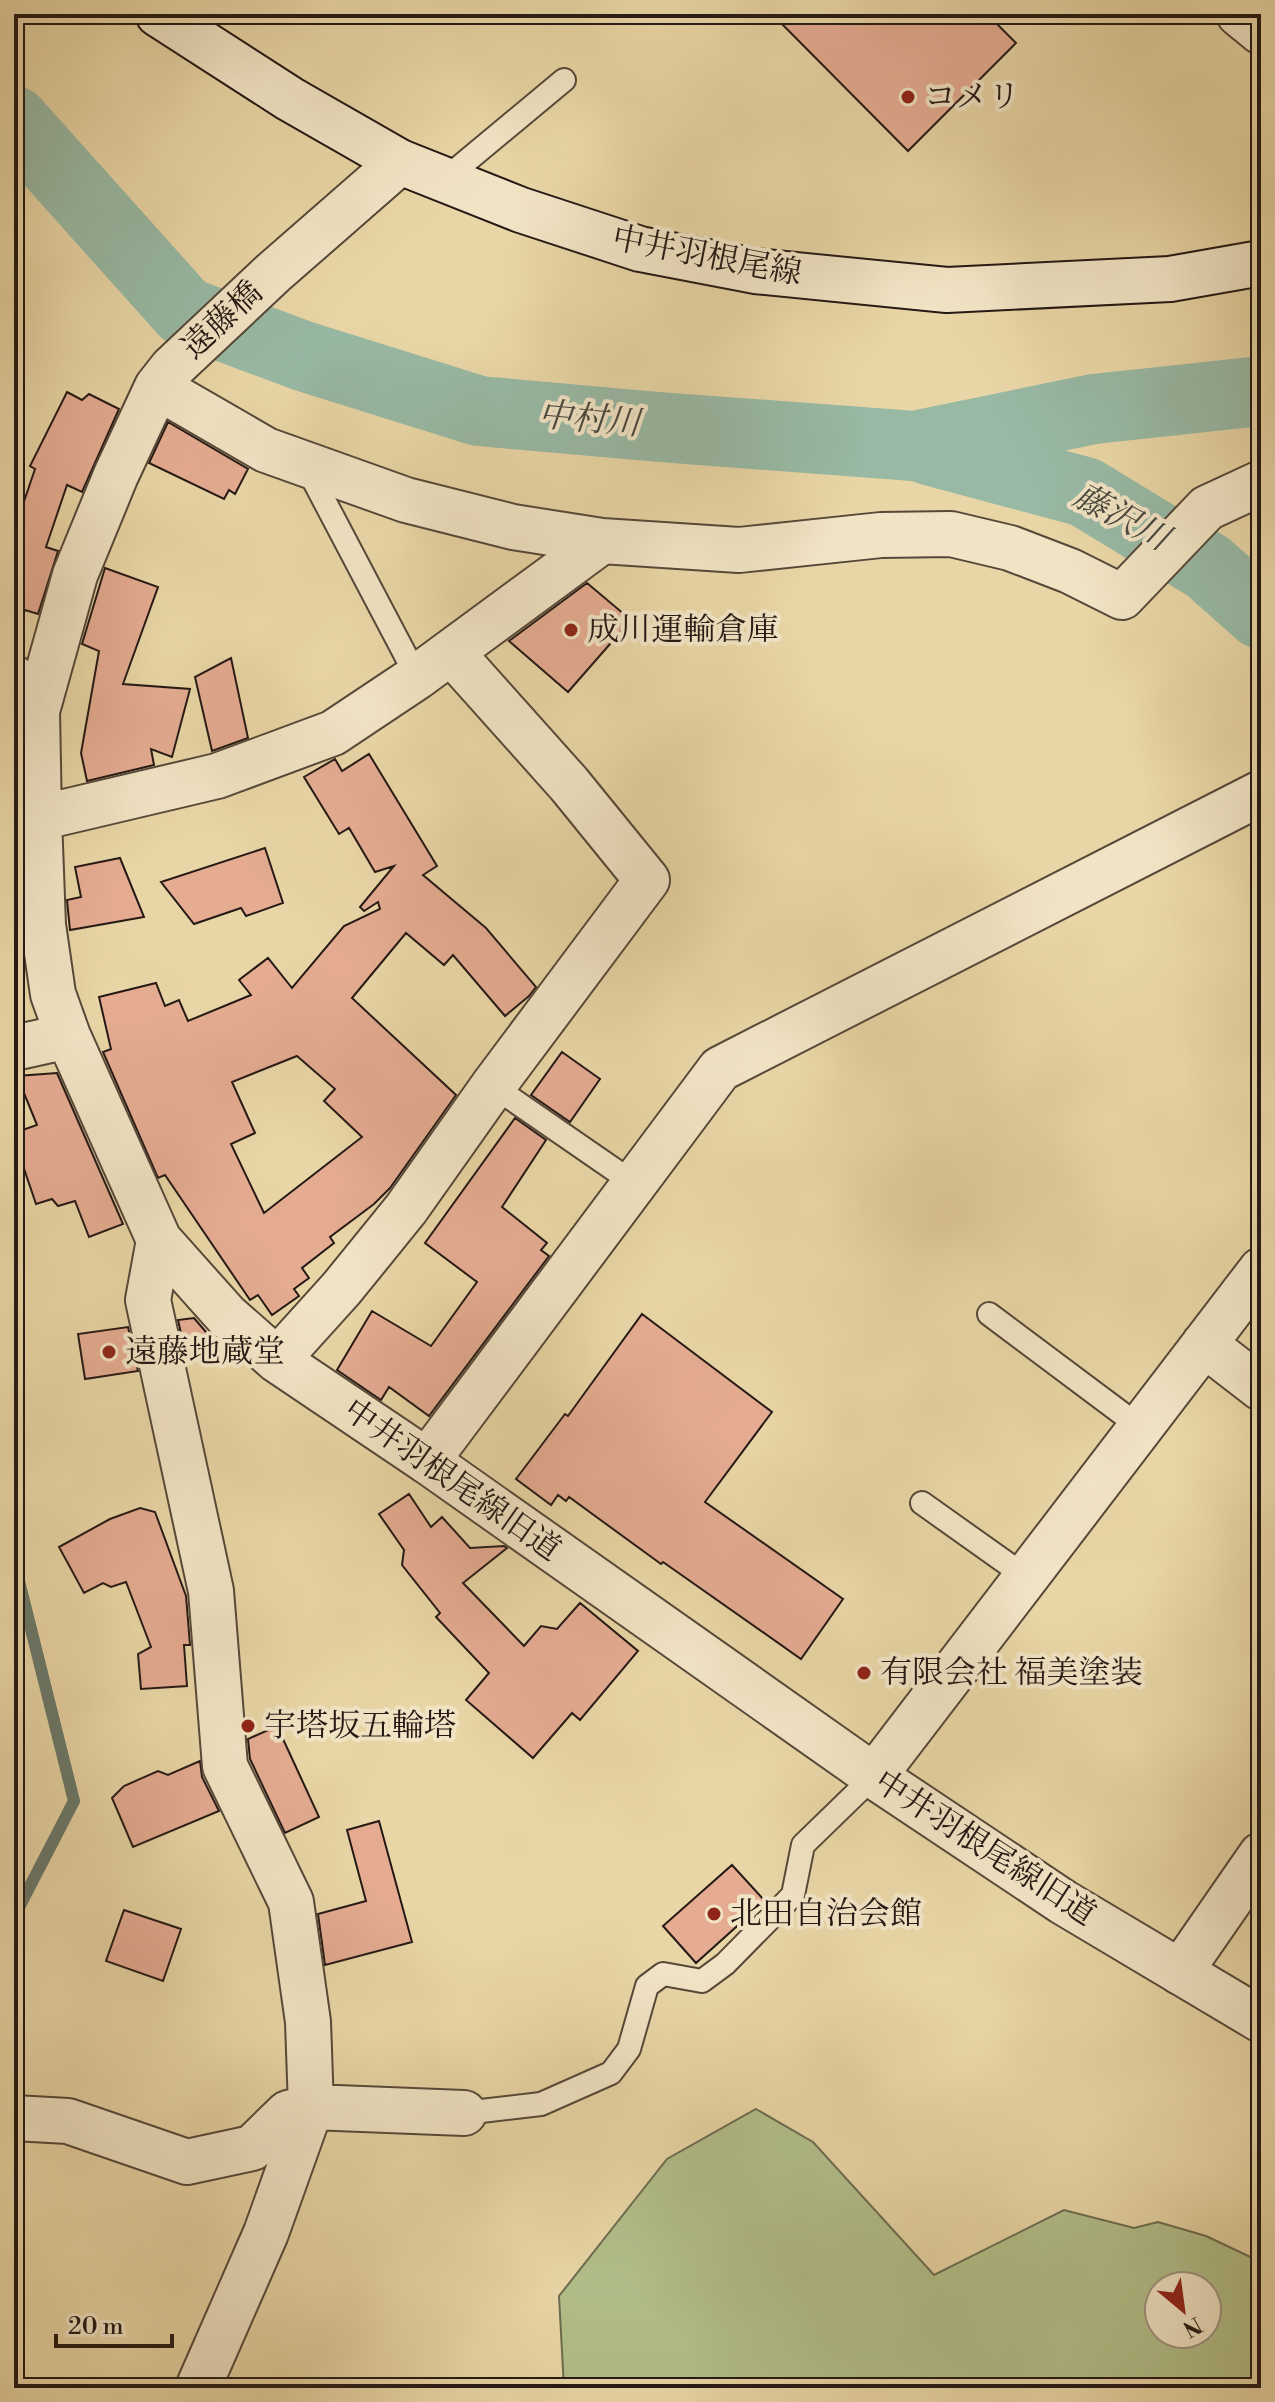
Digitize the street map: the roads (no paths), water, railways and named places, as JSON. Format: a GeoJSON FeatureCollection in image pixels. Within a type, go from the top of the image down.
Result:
{"type":"FeatureCollection","features":[{"type":"Feature","properties":{"kind":"street","name":"中井羽根尾線"},"geometry":{"type":"LineString","coordinates":[[158,14],[290,99],[400,162],[521,210],[640,249],[755,271],[947,290],[1170,279],[1261,263]]}},
{"type":"Feature","properties":{"kind":"street"},"geometry":{"type":"LineString","coordinates":[[1239,14],[1261,32]]}},
{"type":"Feature","properties":{"kind":"street","name":"遠藤橋"},"geometry":{"type":"LineString","coordinates":[[164,377],[273,273],[400,162]]}},
{"type":"Feature","properties":{"kind":"street"},"geometry":{"type":"LineString","coordinates":[[164,377],[266,450],[406,500],[497,523],[602,541],[739,550],[881,535],[951,534],[1010,548],[1070,571],[1122,597],[1207,508],[1261,483]]}},
{"type":"Feature","properties":{"kind":"street","name":"中井羽根尾線旧道"},"geometry":{"type":"LineString","coordinates":[[164,377],[116,475],[26,694],[39,818],[43,925],[53,994],[68,1036],[159,1240],[226,1315],[277,1360],[427,1461],[874,1776],[1063,1902],[1261,2020]]}},
{"type":"Feature","properties":{"kind":"street"},"geometry":{"type":"LineString","coordinates":[[39,818],[217,776],[333,733],[434,665],[602,541]]}},
{"type":"Feature","properties":{"kind":"street"},"geometry":{"type":"LineString","coordinates":[[277,1360],[342,1288],[406,1209],[493,1086],[647,880],[569,784],[434,665]]}},
{"type":"Feature","properties":{"kind":"street"},"geometry":{"type":"LineString","coordinates":[[427,1461],[720,1069],[1261,793]]}},
{"type":"Feature","properties":{"kind":"street"},"geometry":{"type":"LineString","coordinates":[[14,1048],[68,1036]]}},
{"type":"Feature","properties":{"kind":"street"},"geometry":{"type":"LineString","coordinates":[[159,1240],[148,1300],[211,1591],[225,1766],[291,1902],[308,2022],[311,2107],[266,2233],[198,2388]]}},
{"type":"Feature","properties":{"kind":"street"},"geometry":{"type":"LineString","coordinates":[[874,1776],[1261,1270]]}},
{"type":"Feature","properties":{"kind":"street"},"geometry":{"type":"LineString","coordinates":[[1204,1344],[1261,1388]]}},
{"type":"Feature","properties":{"kind":"street"},"geometry":{"type":"LineString","coordinates":[[1180,1972],[1261,1855]]}},
{"type":"Feature","properties":{"kind":"street"},"geometry":{"type":"LineString","coordinates":[[14,2118],[68,2121],[187,2162],[252,2148],[288,2113],[311,2107],[464,2113]]}},
{"type":"Feature","properties":{"kind":"lane"},"geometry":{"type":"LineString","coordinates":[[445,179],[564,80]]}},
{"type":"Feature","properties":{"kind":"lane"},"geometry":{"type":"LineString","coordinates":[[306,466],[434,665]]}},
{"type":"Feature","properties":{"kind":"lane"},"geometry":{"type":"LineString","coordinates":[[493,1086],[635,1184]]}},
{"type":"Feature","properties":{"kind":"lane"},"geometry":{"type":"LineString","coordinates":[[989,1314],[1140,1427]]}},
{"type":"Feature","properties":{"kind":"lane"},"geometry":{"type":"LineString","coordinates":[[922,1503],[1026,1577]]}},
{"type":"Feature","properties":{"kind":"lane"},"geometry":{"type":"LineString","coordinates":[[464,2113],[541,2104],[611,2073],[629,2049],[647,1986],[663,1974],[702,1981],[725,1964],[793,1895],[803,1845],[874,1776]]}},
{"type":"Feature","properties":{"kind":"waterway","name":"中村川"},"geometry":{"type":"LineString","coordinates":[[14,121],[185,312],[303,356],[479,411],[914,446],[1094,409],[1261,391]]}},
{"type":"Feature","properties":{"kind":"waterway","name":"藤沢川"},"geometry":{"type":"LineString","coordinates":[[928,450],[1085,492],[1208,567],[1261,614]]}},
{"type":"Feature","properties":{"kind":"waterway"},"geometry":{"type":"LineString","coordinates":[[14,1561],[74,1801],[14,1917]]}},
{"type":"Feature","properties":{"kind":"place","name":"コメリ"},"geometry":{"type":"Point","coordinates":[908,97]}},
{"type":"Feature","properties":{"kind":"place","name":"成川運輸倉庫"},"geometry":{"type":"Point","coordinates":[571,630]}},
{"type":"Feature","properties":{"kind":"place","name":"遠藤地蔵堂"},"geometry":{"type":"Point","coordinates":[109,1352]}},
{"type":"Feature","properties":{"kind":"place","name":"有限会社 福美塗装"},"geometry":{"type":"Point","coordinates":[864,1673]}},
{"type":"Feature","properties":{"kind":"place","name":"宇塔坂五輪塔"},"geometry":{"type":"Point","coordinates":[248,1726]}},
{"type":"Feature","properties":{"kind":"place","name":"北田自治会館"},"geometry":{"type":"Point","coordinates":[714,1914]}}]}
